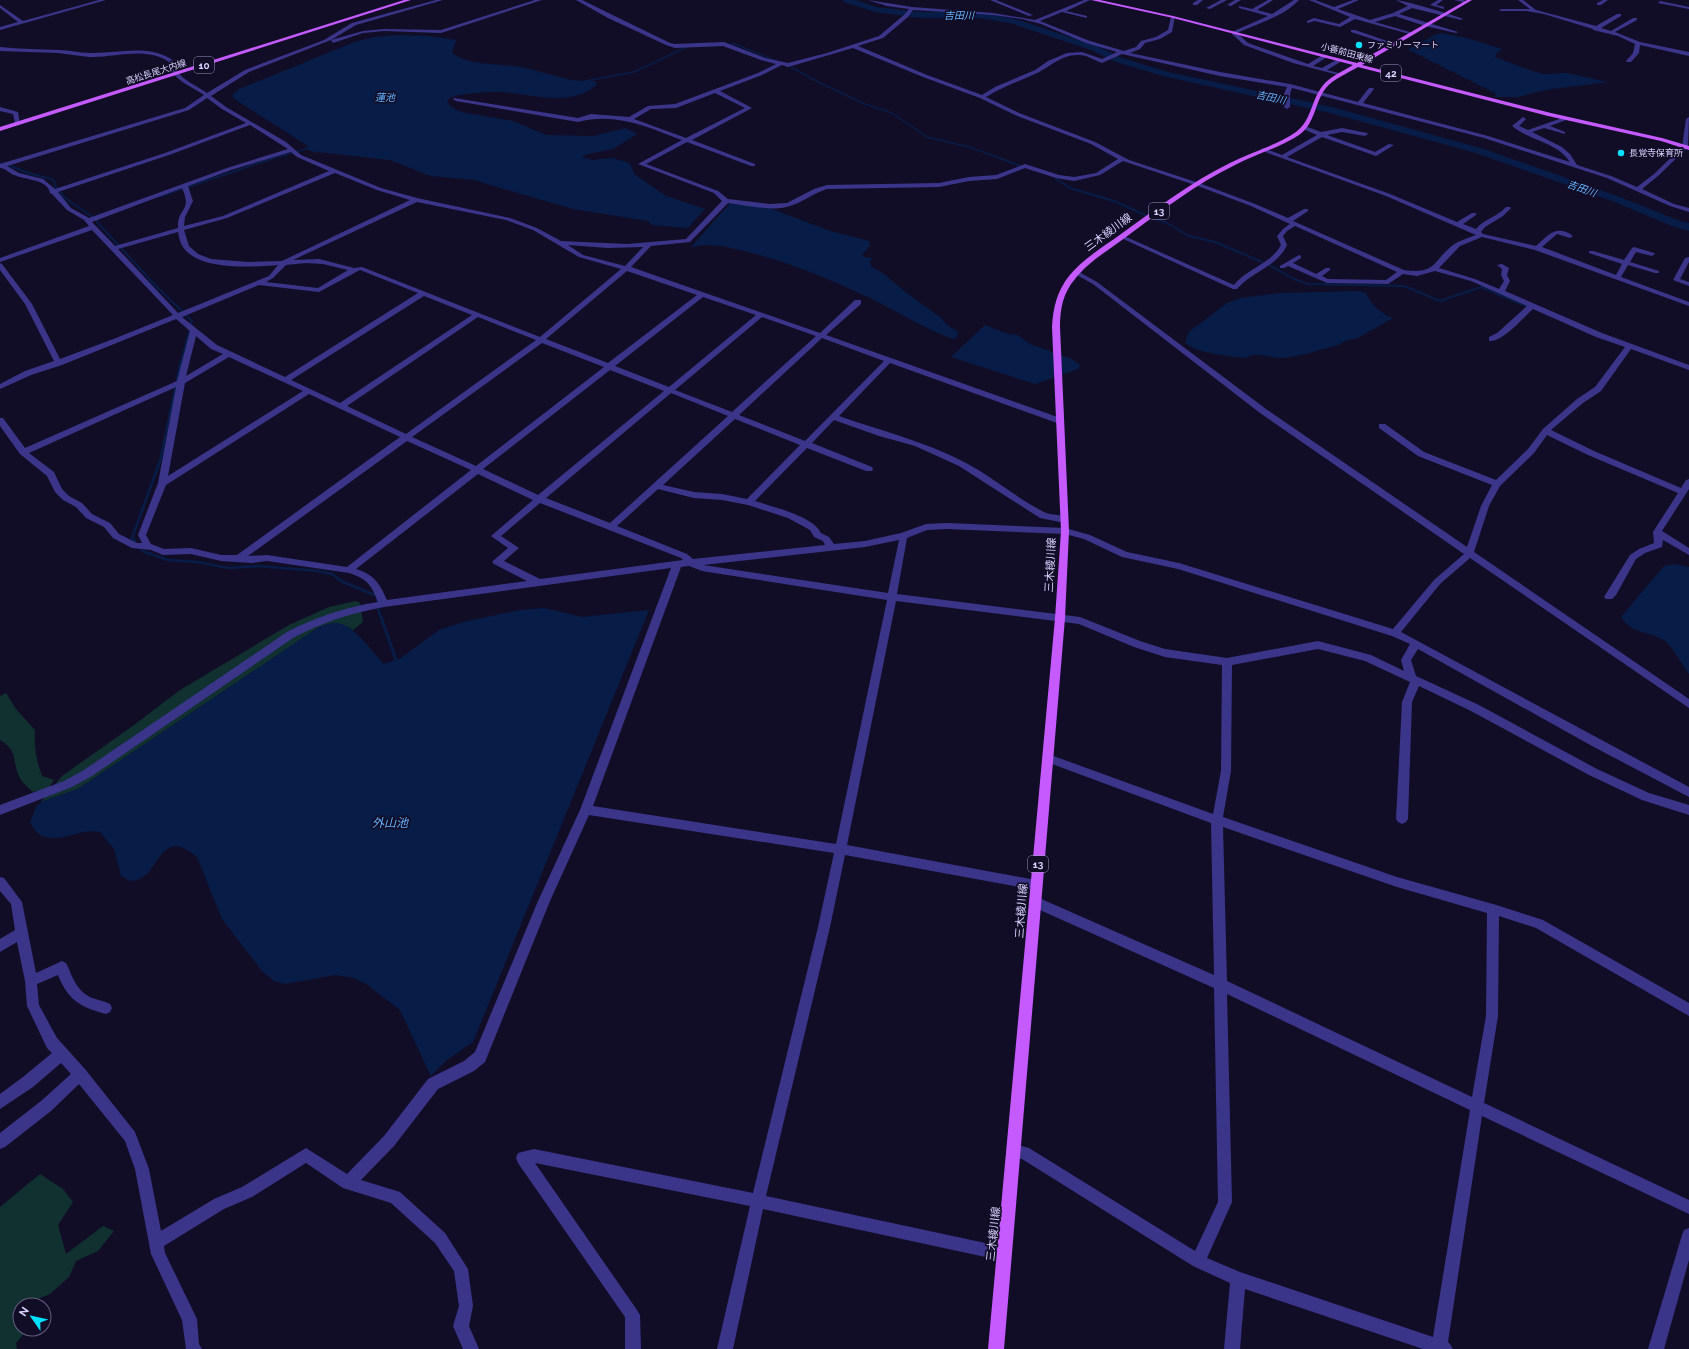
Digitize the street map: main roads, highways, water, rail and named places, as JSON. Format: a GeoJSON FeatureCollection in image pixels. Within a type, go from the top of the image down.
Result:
{"type":"FeatureCollection","features":[{"type":"Feature","properties":{"kind":"main road","name":"高松長尾大内線"},"geometry":{"type":"LineString","coordinates":[[0,129],[401,0]]}},
{"type":"Feature","properties":{"kind":"main road","name":"高松長尾大内線"},"geometry":{"type":"LineString","coordinates":[[0,126],[18,122],[409,0]]}},
{"type":"Feature","properties":{"kind":"main road","name":"小蓑前田東線"},"geometry":{"type":"LineString","coordinates":[[1092,0],[1173,17],[1358,64],[1564,119],[1648,137],[1687,148]]}},
{"type":"Feature","properties":{"kind":"main road"},"geometry":{"type":"LineString","coordinates":[[1358,64],[1468,1]]}},
{"type":"Feature","properties":{"kind":"main road","name":"三木綾川線"},"geometry":{"type":"LineString","coordinates":[[996,1349],[1060,618],[1065,526],[1056,313],[1066,286],[1089,261],[1197,184],[1234,163],[1292,137],[1305,128],[1312,117],[1315,102],[1319,93],[1325,85],[1358,64]]}},
{"type":"Feature","properties":{"kind":"water"},"geometry":{"type":"Polygon","coordinates":[[[1442,33],[1470,39],[1502,49],[1496,54],[1495,57],[1532,71],[1543,74],[1567,73],[1608,82],[1552,89],[1519,97],[1494,97],[1496,94],[1491,91],[1409,50],[1410,48],[1437,34],[1442,33]]]}},
{"type":"Feature","properties":{"kind":"water","name":"蓮池"},"geometry":{"type":"Polygon","coordinates":[[[395,35],[430,36],[456,40],[452,53],[468,61],[476,63],[520,67],[570,80],[595,81],[597,84],[588,91],[565,97],[553,98],[495,92],[453,96],[447,101],[450,106],[461,112],[513,121],[546,135],[593,136],[626,128],[637,134],[613,149],[588,154],[581,157],[593,160],[612,158],[627,162],[631,165],[634,174],[666,196],[705,209],[688,228],[652,225],[648,221],[573,209],[476,180],[431,176],[390,160],[316,153],[305,148],[308,146],[233,98],[233,94],[239,89],[357,41],[395,35]]]}},
{"type":"Feature","properties":{"kind":"water"},"geometry":{"type":"Polygon","coordinates":[[[730,203],[767,207],[830,231],[869,241],[870,246],[862,255],[864,257],[872,258],[870,262],[871,266],[884,274],[904,291],[941,318],[947,325],[958,332],[957,337],[954,339],[940,334],[860,293],[787,263],[737,249],[711,245],[691,247],[730,203]]]}},
{"type":"Feature","properties":{"kind":"water"},"geometry":{"type":"Polygon","coordinates":[[[1358,291],[1366,293],[1371,302],[1377,308],[1384,314],[1393,318],[1356,339],[1347,340],[1338,345],[1310,353],[1283,358],[1254,355],[1246,358],[1195,349],[1185,342],[1189,332],[1227,303],[1240,298],[1280,293],[1358,291]]]}},
{"type":"Feature","properties":{"kind":"water"},"geometry":{"type":"Polygon","coordinates":[[[985,325],[1008,334],[1018,335],[1030,344],[1072,359],[1080,365],[1078,369],[1035,384],[951,357],[985,325]]]}},
{"type":"Feature","properties":{"kind":"water"},"geometry":{"type":"Polygon","coordinates":[[[1674,564],[1689,567],[1689,674],[1668,643],[1653,635],[1636,630],[1626,623],[1621,617],[1664,566],[1674,564]]]}},
{"type":"Feature","properties":{"kind":"water","name":"外山池"},"geometry":{"type":"Polygon","coordinates":[[[544,608],[582,617],[649,610],[473,1042],[447,1060],[431,1076],[400,1010],[366,984],[354,978],[335,975],[285,984],[274,981],[262,971],[222,919],[197,857],[184,848],[174,846],[166,850],[148,872],[140,879],[130,881],[121,876],[114,849],[100,832],[91,831],[62,837],[44,837],[36,832],[30,822],[36,807],[41,802],[78,789],[319,627],[335,623],[344,625],[357,634],[384,664],[401,658],[439,630],[463,622],[520,610],[544,608]]]}},
{"type":"Feature","properties":{"kind":"waterway","name":"吉田川"},"geometry":{"type":"LineString","coordinates":[[847,0],[875,9],[921,15],[979,15],[1012,21],[1094,48],[1119,60],[1166,74],[1332,110],[1480,151],[1616,199],[1676,224],[1689,227]]}},
{"type":"Feature","properties":{"kind":"waterway"},"geometry":{"type":"LineString","coordinates":[[726,45],[735,44],[776,61]]}},
{"type":"Feature","properties":{"kind":"waterway"},"geometry":{"type":"LineString","coordinates":[[702,46],[716,46]]}},
{"type":"Feature","properties":{"kind":"waterway"},"geometry":{"type":"LineString","coordinates":[[585,81],[634,72],[687,47]]}},
{"type":"Feature","properties":{"kind":"waterway"},"geometry":{"type":"LineString","coordinates":[[791,67],[820,83],[865,104],[892,113],[927,137],[969,147],[1005,160]]}},
{"type":"Feature","properties":{"kind":"waterway"},"geometry":{"type":"LineString","coordinates":[[267,160],[309,148]]}},
{"type":"Feature","properties":{"kind":"waterway"},"geometry":{"type":"LineString","coordinates":[[158,197],[271,159]]}},
{"type":"Feature","properties":{"kind":"waterway"},"geometry":{"type":"LineString","coordinates":[[1002,159],[1020,166]]}},
{"type":"Feature","properties":{"kind":"waterway"},"geometry":{"type":"LineString","coordinates":[[0,163],[54,181],[56,187],[65,198],[97,220],[97,222],[155,285],[192,321],[181,362]]}},
{"type":"Feature","properties":{"kind":"waterway"},"geometry":{"type":"LineString","coordinates":[[1056,179],[1070,188],[1114,201],[1145,215]]}},
{"type":"Feature","properties":{"kind":"waterway"},"geometry":{"type":"LineString","coordinates":[[1155,219],[1167,223],[1189,236],[1215,242],[1262,262]]}},
{"type":"Feature","properties":{"kind":"waterway"},"geometry":{"type":"LineString","coordinates":[[1269,265],[1294,279],[1308,284],[1404,286],[1440,301],[1481,287],[1526,306]]}},
{"type":"Feature","properties":{"kind":"waterway"},"geometry":{"type":"LineString","coordinates":[[135,541],[132,538],[160,461],[181,361]]}},
{"type":"Feature","properties":{"kind":"waterway"},"geometry":{"type":"LineString","coordinates":[[142,551],[168,560],[198,562],[228,568],[258,566],[318,571],[332,574],[341,581],[377,596],[381,618]]}},
{"type":"Feature","properties":{"kind":"waterway"},"geometry":{"type":"LineString","coordinates":[[381,617],[396,660]]}},
{"type":"Feature","properties":{"kind":"place","name":"ファミリーマート"},"geometry":{"type":"Point","coordinates":[1359,45]}},
{"type":"Feature","properties":{"kind":"place","name":"長覚寺保育所"},"geometry":{"type":"Point","coordinates":[1621,153]}}]}
